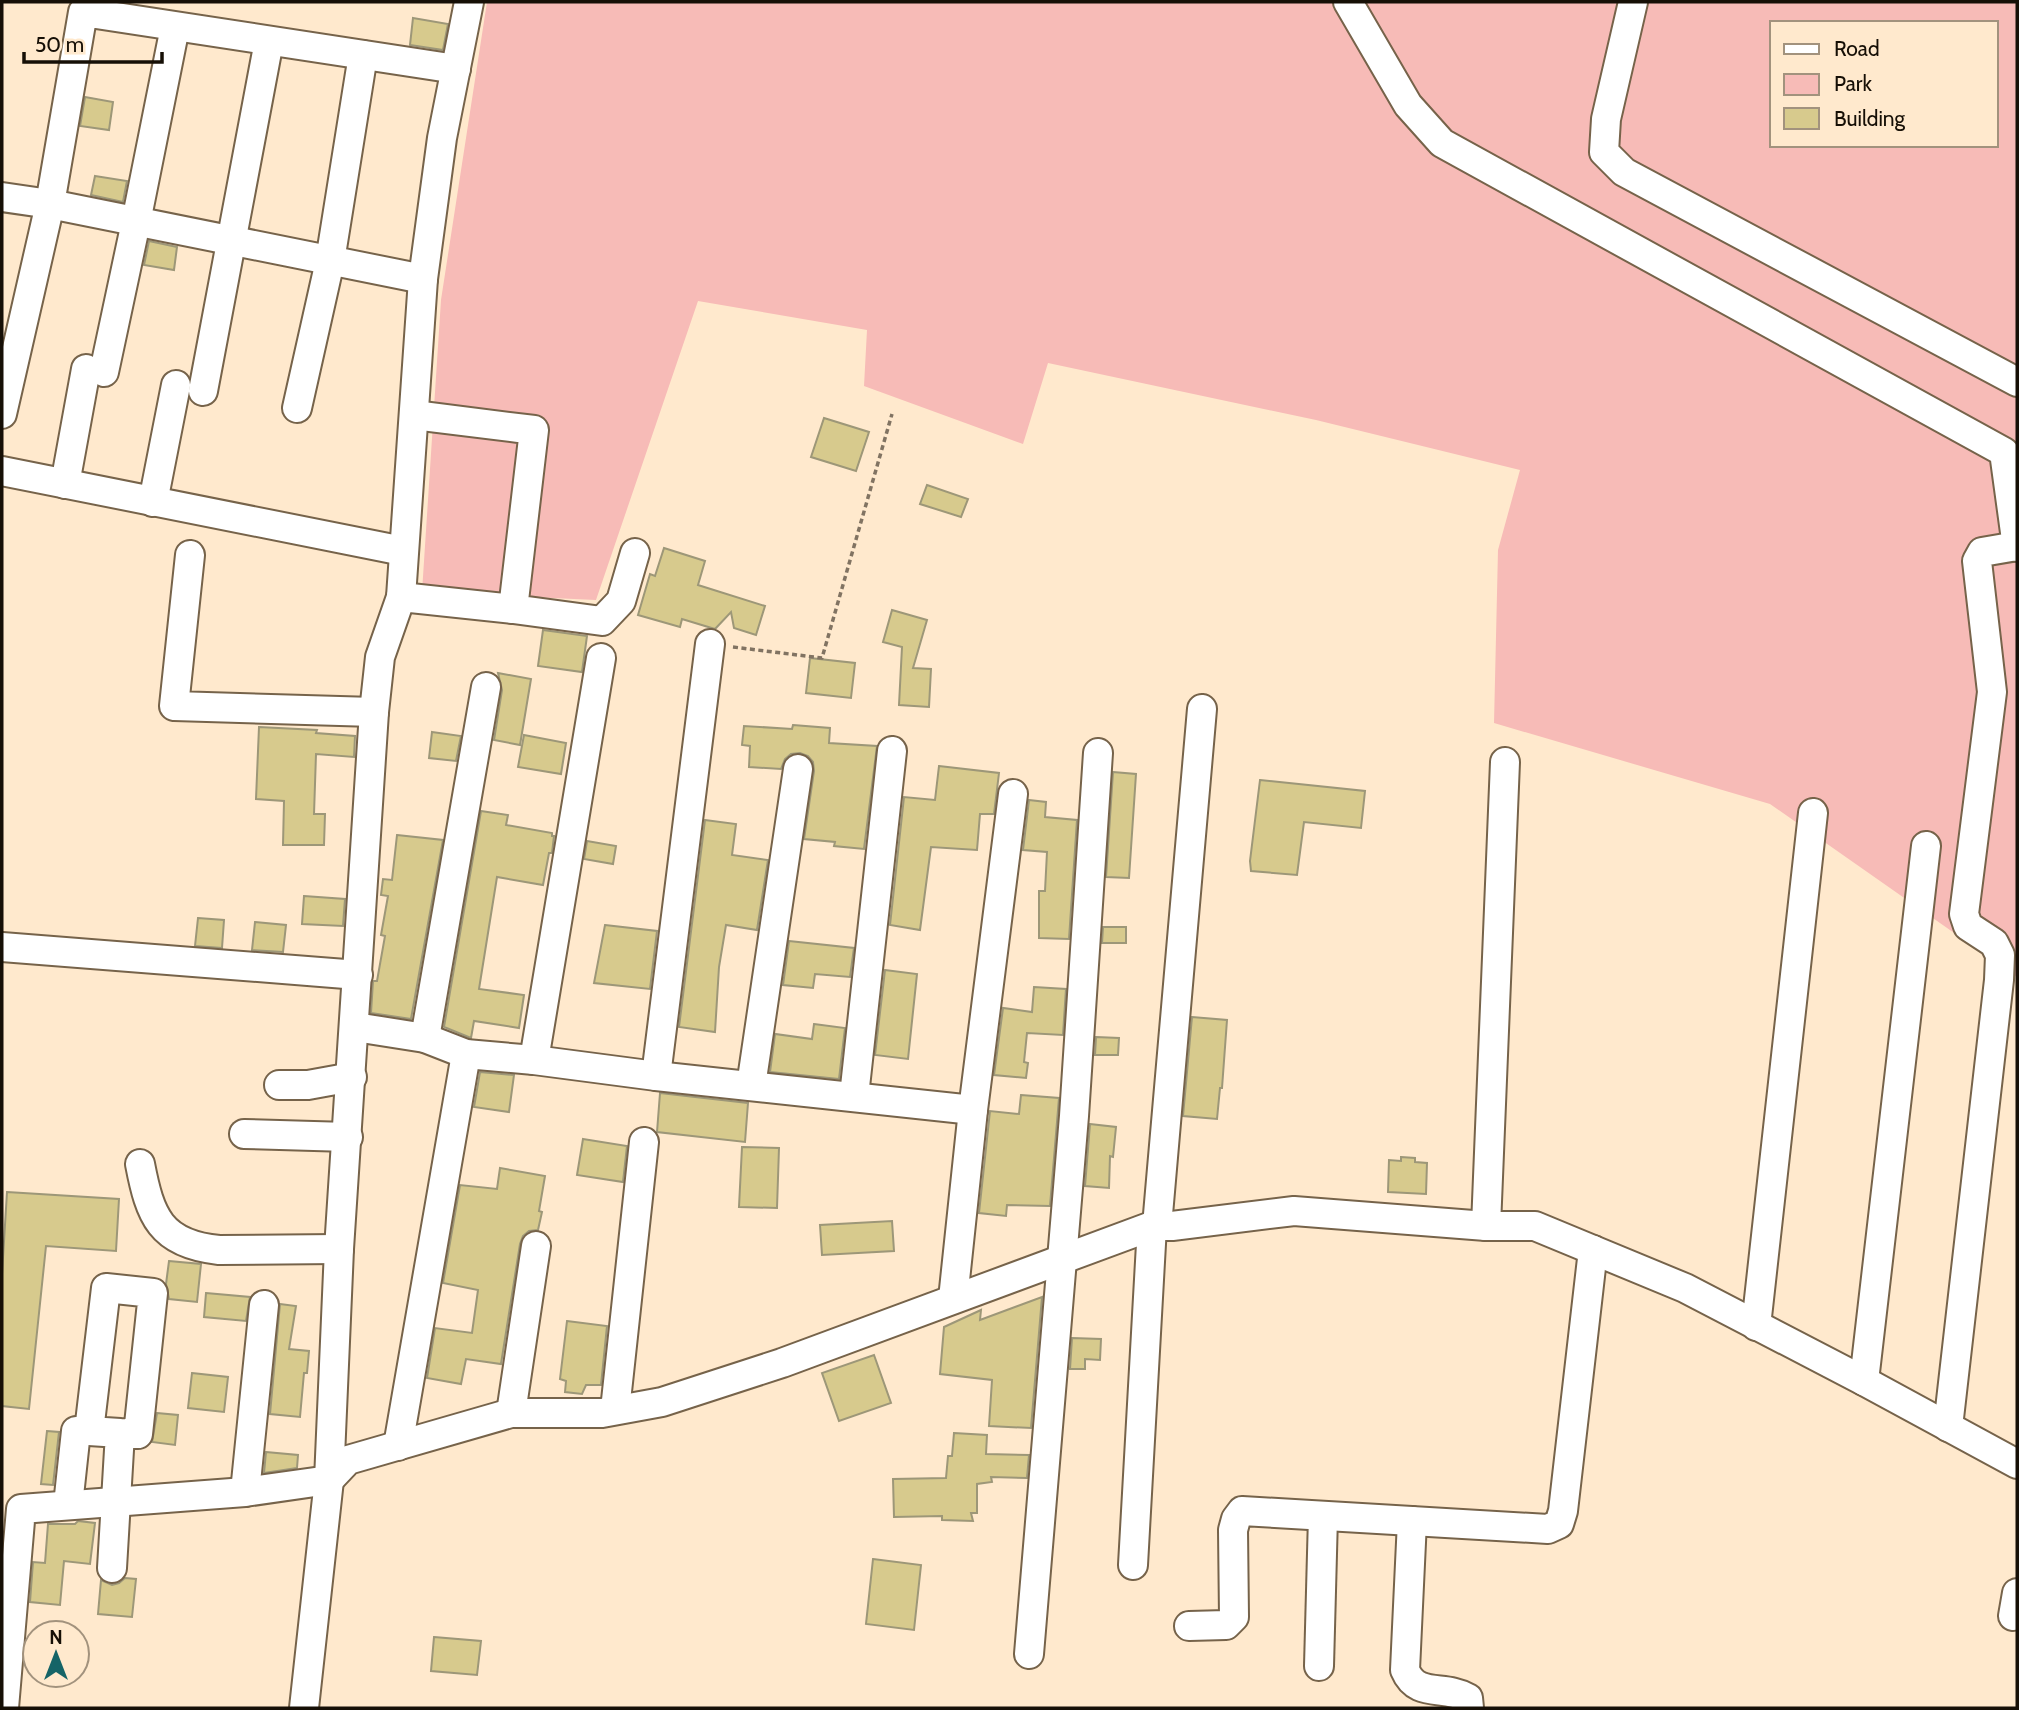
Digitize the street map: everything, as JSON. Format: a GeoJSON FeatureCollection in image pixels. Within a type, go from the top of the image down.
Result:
{"type":"FeatureCollection","features":[{"type":"Feature","properties":{"kind":"street"},"geometry":{"type":"LineString","coordinates":[[303,1708],[329,1480],[339,1249],[374,712],[380,657],[401,597],[423,279],[442,138],[469,2]]}},
{"type":"Feature","properties":{"kind":"street"},"geometry":{"type":"LineString","coordinates":[[1348,2],[1408,105],[1442,143],[2011,458],[2017,546],[1982,552],[1977,561],[1992,692],[1964,914],[1968,926],[1994,943],[2000,955],[1948,1427]]}},
{"type":"Feature","properties":{"kind":"street"},"geometry":{"type":"LineString","coordinates":[[1633,2],[1606,119],[1604,152],[1624,172],[2017,382]]}},
{"type":"Feature","properties":{"kind":"street"},"geometry":{"type":"LineString","coordinates":[[2,414],[50,204],[83,12],[456,69]]}},
{"type":"Feature","properties":{"kind":"street"},"geometry":{"type":"LineString","coordinates":[[65,484],[136,222],[175,27]]}},
{"type":"Feature","properties":{"kind":"street"},"geometry":{"type":"LineString","coordinates":[[203,391],[270,41]]}},
{"type":"Feature","properties":{"kind":"street"},"geometry":{"type":"LineString","coordinates":[[297,408],[330,261],[363,55]]}},
{"type":"Feature","properties":{"kind":"street"},"geometry":{"type":"LineString","coordinates":[[2,197],[50,204],[423,279]]}},
{"type":"Feature","properties":{"kind":"street"},"geometry":{"type":"LineString","coordinates":[[153,502],[176,385]]}},
{"type":"Feature","properties":{"kind":"street"},"geometry":{"type":"LineString","coordinates":[[414,415],[534,430],[513,609]]}},
{"type":"Feature","properties":{"kind":"street"},"geometry":{"type":"LineString","coordinates":[[2,471],[403,551]]}},
{"type":"Feature","properties":{"kind":"street"},"geometry":{"type":"LineString","coordinates":[[401,597],[602,621],[621,601],[635,554]]}},
{"type":"Feature","properties":{"kind":"street"},"geometry":{"type":"LineString","coordinates":[[190,555],[174,706],[374,712]]}},
{"type":"Feature","properties":{"kind":"street"},"geometry":{"type":"LineString","coordinates":[[656,1076],[710,644]]}},
{"type":"Feature","properties":{"kind":"street"},"geometry":{"type":"LineString","coordinates":[[534,1060],[600,658]]}},
{"type":"Feature","properties":{"kind":"street"},"geometry":{"type":"LineString","coordinates":[[425,1038],[486,687]]}},
{"type":"Feature","properties":{"kind":"street"},"geometry":{"type":"LineString","coordinates":[[1133,1565],[1154,1226],[1202,709]]}},
{"type":"Feature","properties":{"kind":"street"},"geometry":{"type":"LineString","coordinates":[[854,1096],[892,751]]}},
{"type":"Feature","properties":{"kind":"street"},"geometry":{"type":"LineString","coordinates":[[1029,1654],[1075,1102],[1098,754]]}},
{"type":"Feature","properties":{"kind":"street"},"geometry":{"type":"LineString","coordinates":[[1486,1226],[1505,762]]}},
{"type":"Feature","properties":{"kind":"street"},"geometry":{"type":"LineString","coordinates":[[751,1086],[798,769]]}},
{"type":"Feature","properties":{"kind":"street"},"geometry":{"type":"LineString","coordinates":[[954,1300],[973,1110],[1013,794]]}},
{"type":"Feature","properties":{"kind":"street"},"geometry":{"type":"LineString","coordinates":[[1756,1326],[1813,813]]}},
{"type":"Feature","properties":{"kind":"street"},"geometry":{"type":"LineString","coordinates":[[1864,1381],[1926,846]]}},
{"type":"Feature","properties":{"kind":"street"},"geometry":{"type":"LineString","coordinates":[[2,947],[358,975]]}},
{"type":"Feature","properties":{"kind":"street"},"geometry":{"type":"LineString","coordinates":[[355,1027],[425,1038],[466,1054],[973,1110]]}},
{"type":"Feature","properties":{"kind":"street"},"geometry":{"type":"LineString","coordinates":[[398,1446],[466,1054]]}},
{"type":"Feature","properties":{"kind":"street"},"geometry":{"type":"LineString","coordinates":[[279,1085],[308,1085],[352,1077]]}},
{"type":"Feature","properties":{"kind":"street"},"geometry":{"type":"LineString","coordinates":[[244,1133],[348,1137]]}},
{"type":"Feature","properties":{"kind":"street"},"geometry":{"type":"LineString","coordinates":[[615,1410],[644,1142]]}},
{"type":"Feature","properties":{"kind":"street"},"geometry":{"type":"LineString","coordinates":[[140,1164],[145,1193],[153,1216],[166,1230],[200,1248],[339,1249]]}},
{"type":"Feature","properties":{"kind":"street"},"geometry":{"type":"LineString","coordinates":[[4,1708],[11,1507],[245,1492],[329,1480],[348,1460],[511,1413],[548,1415],[615,1410],[662,1402],[768,1368],[1154,1226],[1294,1210],[1486,1226],[1535,1226],[1685,1289],[2017,1464]]}},
{"type":"Feature","properties":{"kind":"street"},"geometry":{"type":"LineString","coordinates":[[511,1413],[536,1246]]}},
{"type":"Feature","properties":{"kind":"street"},"geometry":{"type":"LineString","coordinates":[[1189,1626],[1226,1625],[1234,1617],[1233,1531],[1236,1518],[1242,1511],[1548,1529],[1559,1524],[1563,1511],[1593,1250]]}},
{"type":"Feature","properties":{"kind":"street"},"geometry":{"type":"LineString","coordinates":[[106,1289],[153,1293],[138,1434],[120,1433],[89,1431],[106,1289]]}},
{"type":"Feature","properties":{"kind":"street"},"geometry":{"type":"LineString","coordinates":[[245,1492],[264,1305]]}},
{"type":"Feature","properties":{"kind":"street"},"geometry":{"type":"LineString","coordinates":[[68,1505],[76,1431]]}},
{"type":"Feature","properties":{"kind":"street"},"geometry":{"type":"LineString","coordinates":[[112,1568],[120,1433]]}},
{"type":"Feature","properties":{"kind":"street"},"geometry":{"type":"LineString","coordinates":[[1319,1666],[1323,1516]]}},
{"type":"Feature","properties":{"kind":"street"},"geometry":{"type":"LineString","coordinates":[[1412,1521],[1405,1670],[1410,1682],[1419,1688],[1455,1691],[1468,1698],[1469,1708]]}},
{"type":"Feature","properties":{"kind":"path"},"geometry":{"type":"LineString","coordinates":[[710,644],[822,658],[892,414]]}},
{"type":"Feature","properties":{"kind":"green space"},"geometry":{"type":"Polygon","coordinates":[[[487,2],[2017,2],[2017,977],[1770,804],[1494,723],[1498,550],[1520,470],[1316,420],[1048,363],[1023,444],[864,386],[867,330],[698,301],[596,600],[422,592],[441,300],[487,2]]]}},
{"type":"Feature","properties":{"kind":"building"},"geometry":{"type":"Polygon","coordinates":[[[413,18],[448,24],[443,50],[410,45],[413,18]]]}},
{"type":"Feature","properties":{"kind":"building"},"geometry":{"type":"Polygon","coordinates":[[[85,97],[113,102],[109,130],[80,126],[85,97]]]}},
{"type":"Feature","properties":{"kind":"building"},"geometry":{"type":"Polygon","coordinates":[[[95,176],[127,181],[123,202],[91,195],[95,176]]]}},
{"type":"Feature","properties":{"kind":"building"},"geometry":{"type":"Polygon","coordinates":[[[149,241],[177,247],[174,270],[144,265],[149,241]]]}},
{"type":"Feature","properties":{"kind":"building"},"geometry":{"type":"Polygon","coordinates":[[[824,418],[869,432],[856,471],[811,457],[824,418]]]}},
{"type":"Feature","properties":{"kind":"building"},"geometry":{"type":"Polygon","coordinates":[[[927,485],[968,499],[961,517],[920,504],[927,485]]]}},
{"type":"Feature","properties":{"kind":"building"},"geometry":{"type":"Polygon","coordinates":[[[664,548],[705,561],[698,585],[765,606],[756,635],[734,628],[731,612],[715,629],[682,619],[680,627],[638,615],[650,574],[655,576],[664,548]]]}},
{"type":"Feature","properties":{"kind":"building"},"geometry":{"type":"Polygon","coordinates":[[[892,610],[927,620],[913,668],[931,669],[929,707],[899,705],[902,647],[883,642],[892,610]]]}},
{"type":"Feature","properties":{"kind":"building"},"geometry":{"type":"Polygon","coordinates":[[[543,630],[587,636],[582,672],[538,666],[543,630]]]}},
{"type":"Feature","properties":{"kind":"building"},"geometry":{"type":"Polygon","coordinates":[[[810,658],[855,663],[851,698],[806,693],[810,658]]]}},
{"type":"Feature","properties":{"kind":"building"},"geometry":{"type":"Polygon","coordinates":[[[498,673],[531,679],[520,745],[494,740],[502,690],[498,673]]]}},
{"type":"Feature","properties":{"kind":"building"},"geometry":{"type":"Polygon","coordinates":[[[793,725],[830,728],[829,743],[877,746],[864,849],[834,846],[835,842],[804,839],[814,771],[813,762],[808,756],[791,754],[785,759],[781,769],[749,767],[750,746],[742,745],[744,726],[792,729],[793,725]]]}},
{"type":"Feature","properties":{"kind":"building"},"geometry":{"type":"Polygon","coordinates":[[[259,727],[317,730],[316,733],[355,736],[354,757],[316,754],[314,814],[325,814],[324,845],[283,845],[284,801],[256,799],[259,727]]]}},
{"type":"Feature","properties":{"kind":"building"},"geometry":{"type":"Polygon","coordinates":[[[432,732],[461,736],[456,761],[429,758],[432,732]]]}},
{"type":"Feature","properties":{"kind":"building"},"geometry":{"type":"Polygon","coordinates":[[[524,735],[566,743],[561,774],[518,767],[524,735]]]}},
{"type":"Feature","properties":{"kind":"building"},"geometry":{"type":"Polygon","coordinates":[[[939,766],[999,773],[994,814],[980,814],[977,850],[931,847],[920,930],[890,925],[904,797],[935,800],[939,766]]]}},
{"type":"Feature","properties":{"kind":"building"},"geometry":{"type":"Polygon","coordinates":[[[1113,772],[1136,774],[1129,878],[1106,877],[1113,772]]]}},
{"type":"Feature","properties":{"kind":"building"},"geometry":{"type":"Polygon","coordinates":[[[1260,780],[1365,791],[1361,828],[1304,822],[1297,875],[1251,871],[1260,780]]]}},
{"type":"Feature","properties":{"kind":"building"},"geometry":{"type":"Polygon","coordinates":[[[1029,800],[1046,802],[1045,817],[1077,820],[1069,939],[1039,938],[1039,891],[1045,891],[1047,852],[1023,850],[1029,800]]]}},
{"type":"Feature","properties":{"kind":"building"},"geometry":{"type":"Polygon","coordinates":[[[481,811],[508,815],[506,825],[552,833],[554,836],[543,885],[497,877],[479,989],[524,995],[519,1028],[474,1021],[471,1038],[444,1027],[481,811]]]}},
{"type":"Feature","properties":{"kind":"building"},"geometry":{"type":"Polygon","coordinates":[[[705,820],[736,824],[732,855],[768,860],[757,930],[726,925],[719,967],[715,1032],[679,1027],[705,820]]]}},
{"type":"Feature","properties":{"kind":"building"},"geometry":{"type":"Polygon","coordinates":[[[397,835],[443,840],[411,1019],[371,1013],[373,981],[377,981],[385,936],[381,935],[388,896],[381,895],[383,879],[392,880],[397,835]]]}},
{"type":"Feature","properties":{"kind":"building"},"geometry":{"type":"Polygon","coordinates":[[[587,841],[616,846],[613,864],[584,859],[587,841]]]}},
{"type":"Feature","properties":{"kind":"building"},"geometry":{"type":"Polygon","coordinates":[[[304,896],[345,899],[343,926],[302,924],[304,896]]]}},
{"type":"Feature","properties":{"kind":"building"},"geometry":{"type":"Polygon","coordinates":[[[198,918],[224,920],[222,948],[195,946],[198,918]]]}},
{"type":"Feature","properties":{"kind":"building"},"geometry":{"type":"Polygon","coordinates":[[[255,922],[286,925],[283,952],[252,950],[255,922]]]}},
{"type":"Feature","properties":{"kind":"building"},"geometry":{"type":"Polygon","coordinates":[[[605,925],[657,931],[650,989],[594,983],[605,925]]]}},
{"type":"Feature","properties":{"kind":"building"},"geometry":{"type":"Polygon","coordinates":[[[1103,927],[1126,927],[1126,943],[1102,943],[1103,927]]]}},
{"type":"Feature","properties":{"kind":"building"},"geometry":{"type":"Polygon","coordinates":[[[789,941],[854,948],[850,977],[815,974],[813,988],[783,985],[789,941]]]}},
{"type":"Feature","properties":{"kind":"building"},"geometry":{"type":"Polygon","coordinates":[[[885,970],[917,974],[908,1059],[875,1055],[885,970]]]}},
{"type":"Feature","properties":{"kind":"building"},"geometry":{"type":"Polygon","coordinates":[[[1034,987],[1066,989],[1063,1035],[1027,1033],[1024,1062],[1028,1063],[1026,1078],[994,1075],[1003,1008],[1032,1012],[1034,987]]]}},
{"type":"Feature","properties":{"kind":"building"},"geometry":{"type":"Polygon","coordinates":[[[1192,1017],[1227,1020],[1217,1119],[1183,1116],[1192,1017]]]}},
{"type":"Feature","properties":{"kind":"building"},"geometry":{"type":"Polygon","coordinates":[[[814,1024],[845,1028],[839,1079],[770,1072],[775,1034],[812,1039],[814,1024]]]}},
{"type":"Feature","properties":{"kind":"building"},"geometry":{"type":"Polygon","coordinates":[[[1096,1037],[1119,1038],[1118,1055],[1095,1055],[1096,1037]]]}},
{"type":"Feature","properties":{"kind":"building"},"geometry":{"type":"Polygon","coordinates":[[[480,1072],[514,1075],[509,1112],[474,1107],[480,1072]]]}},
{"type":"Feature","properties":{"kind":"building"},"geometry":{"type":"Polygon","coordinates":[[[660,1093],[748,1103],[745,1142],[657,1132],[660,1093]]]}},
{"type":"Feature","properties":{"kind":"building"},"geometry":{"type":"Polygon","coordinates":[[[1021,1095],[1059,1098],[1050,1206],[1007,1205],[1006,1216],[979,1213],[990,1111],[1019,1114],[1021,1095]]]}},
{"type":"Feature","properties":{"kind":"building"},"geometry":{"type":"Polygon","coordinates":[[[1090,1124],[1116,1127],[1113,1157],[1110,1156],[1109,1188],[1085,1186],[1090,1124]]]}},
{"type":"Feature","properties":{"kind":"building"},"geometry":{"type":"Polygon","coordinates":[[[583,1139],[627,1146],[623,1182],[577,1175],[583,1139]]]}},
{"type":"Feature","properties":{"kind":"building"},"geometry":{"type":"Polygon","coordinates":[[[742,1147],[779,1148],[777,1208],[739,1207],[742,1147]]]}},
{"type":"Feature","properties":{"kind":"building"},"geometry":{"type":"Polygon","coordinates":[[[1401,1157],[1415,1158],[1415,1162],[1427,1163],[1426,1194],[1388,1192],[1389,1160],[1401,1161],[1401,1157]]]}},
{"type":"Feature","properties":{"kind":"building"},"geometry":{"type":"Polygon","coordinates":[[[500,1168],[545,1176],[538,1230],[529,1231],[520,1244],[501,1364],[466,1359],[461,1384],[427,1378],[435,1328],[472,1333],[478,1290],[443,1283],[460,1185],[497,1189],[500,1168]]]}},
{"type":"Feature","properties":{"kind":"building"},"geometry":{"type":"Polygon","coordinates":[[[7,1192],[119,1199],[116,1251],[46,1246],[29,1409],[2,1406],[2,1274],[7,1192]]]}},
{"type":"Feature","properties":{"kind":"building"},"geometry":{"type":"Polygon","coordinates":[[[892,1221],[894,1251],[822,1255],[820,1225],[892,1221]]]}},
{"type":"Feature","properties":{"kind":"building"},"geometry":{"type":"Polygon","coordinates":[[[169,1261],[201,1264],[197,1302],[169,1299],[166,1284],[169,1261]]]}},
{"type":"Feature","properties":{"kind":"building"},"geometry":{"type":"Polygon","coordinates":[[[206,1293],[250,1297],[246,1321],[204,1317],[206,1293]]]}},
{"type":"Feature","properties":{"kind":"building"},"geometry":{"type":"Polygon","coordinates":[[[1042,1297],[1031,1428],[989,1426],[992,1380],[940,1374],[944,1327],[981,1310],[980,1320],[1042,1297]]]}},
{"type":"Feature","properties":{"kind":"building"},"geometry":{"type":"Polygon","coordinates":[[[280,1304],[296,1306],[289,1349],[309,1351],[300,1417],[270,1414],[280,1304]]]}},
{"type":"Feature","properties":{"kind":"building"},"geometry":{"type":"Polygon","coordinates":[[[567,1321],[607,1326],[601,1385],[586,1385],[582,1394],[565,1392],[566,1381],[560,1379],[567,1321]]]}},
{"type":"Feature","properties":{"kind":"building"},"geometry":{"type":"Polygon","coordinates":[[[1072,1338],[1101,1339],[1100,1360],[1085,1359],[1085,1369],[1070,1369],[1072,1338]]]}},
{"type":"Feature","properties":{"kind":"building"},"geometry":{"type":"Polygon","coordinates":[[[874,1355],[891,1403],[839,1421],[822,1373],[874,1355]]]}},
{"type":"Feature","properties":{"kind":"building"},"geometry":{"type":"Polygon","coordinates":[[[192,1373],[228,1377],[224,1412],[188,1408],[192,1373]]]}},
{"type":"Feature","properties":{"kind":"building"},"geometry":{"type":"Polygon","coordinates":[[[157,1413],[178,1415],[175,1445],[152,1442],[157,1413]]]}},
{"type":"Feature","properties":{"kind":"building"},"geometry":{"type":"Polygon","coordinates":[[[47,1431],[59,1432],[53,1485],[41,1484],[47,1431]]]}},
{"type":"Feature","properties":{"kind":"building"},"geometry":{"type":"Polygon","coordinates":[[[954,1433],[987,1435],[986,1454],[1029,1455],[1027,1478],[991,1477],[992,1482],[977,1484],[977,1513],[971,1513],[973,1521],[942,1520],[942,1516],[894,1517],[893,1479],[946,1478],[954,1433]]]}},
{"type":"Feature","properties":{"kind":"building"},"geometry":{"type":"Polygon","coordinates":[[[266,1452],[298,1455],[297,1468],[264,1473],[266,1452]]]}},
{"type":"Feature","properties":{"kind":"building"},"geometry":{"type":"Polygon","coordinates":[[[78,1521],[95,1523],[90,1564],[64,1561],[60,1605],[30,1602],[33,1562],[45,1563],[48,1524],[75,1524],[78,1521]]]}},
{"type":"Feature","properties":{"kind":"building"},"geometry":{"type":"Polygon","coordinates":[[[873,1559],[921,1565],[914,1630],[866,1624],[873,1559]]]}},
{"type":"Feature","properties":{"kind":"building"},"geometry":{"type":"Polygon","coordinates":[[[125,1578],[136,1579],[132,1617],[98,1614],[101,1580],[112,1585],[125,1578]]]}},
{"type":"Feature","properties":{"kind":"building"},"geometry":{"type":"Polygon","coordinates":[[[434,1637],[481,1641],[477,1675],[431,1671],[434,1637]]]}}]}
